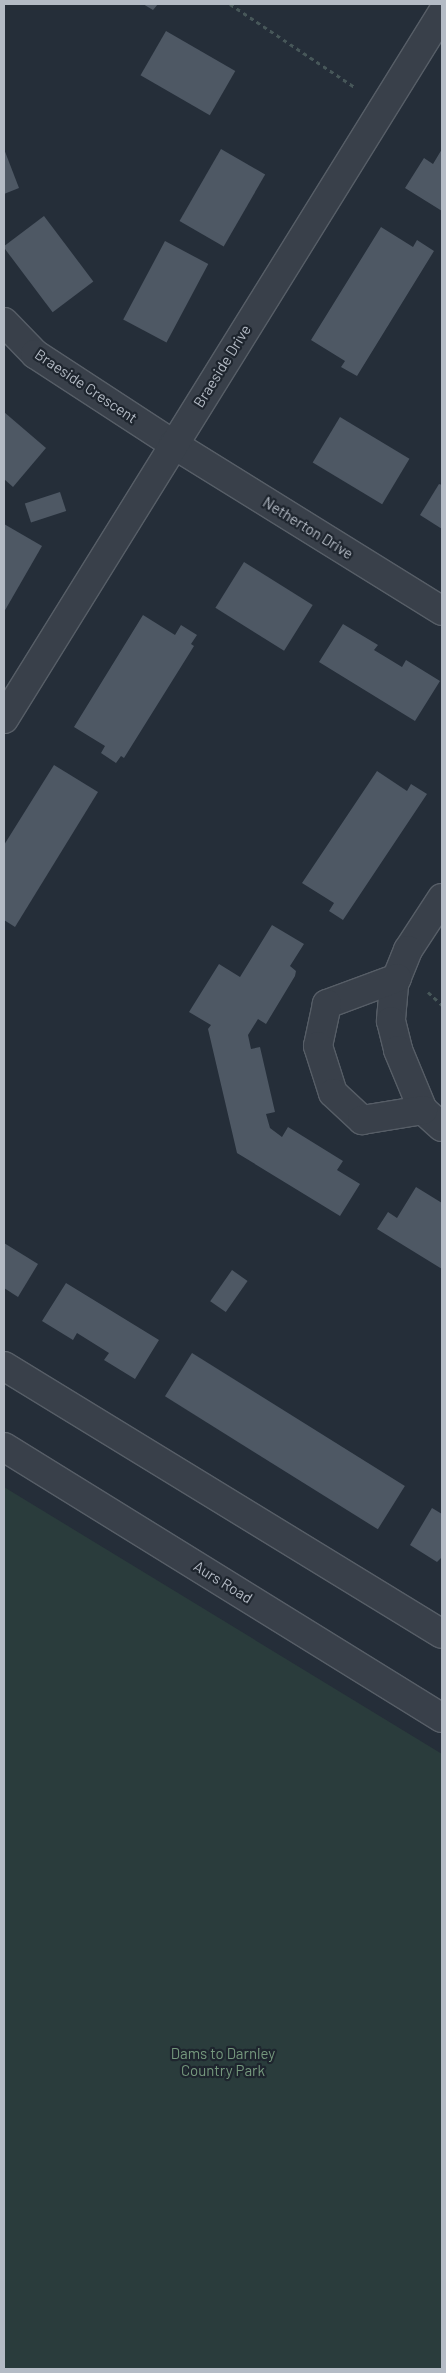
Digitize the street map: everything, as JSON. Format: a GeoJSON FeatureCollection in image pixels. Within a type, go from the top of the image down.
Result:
{"type":"FeatureCollection","features":[{"type":"Feature","properties":{"kind":"street","name":"Braeside Drive"},"geometry":{"type":"LineString","coordinates":[[4,719],[442,13]]}},
{"type":"Feature","properties":{"kind":"street","name":"Braeside Crescent"},"geometry":{"type":"LineString","coordinates":[[4,322],[35,354],[173,444]]}},
{"type":"Feature","properties":{"kind":"street","name":"Netherton Drive"},"geometry":{"type":"LineString","coordinates":[[173,444],[442,611]]}},
{"type":"Feature","properties":{"kind":"street"},"geometry":{"type":"LineString","coordinates":[[397,978],[327,1004],[318,1046],[333,1093],[362,1120],[432,1118],[398,1050],[391,1021],[394,985],[397,978],[408,950],[442,898]]}},
{"type":"Feature","properties":{"kind":"street"},"geometry":{"type":"LineString","coordinates":[[4,1366],[442,1634]]}},
{"type":"Feature","properties":{"kind":"street","name":"Aurs Road"},"geometry":{"type":"LineString","coordinates":[[4,1446],[442,1718]]}},
{"type":"Feature","properties":{"kind":"path"},"geometry":{"type":"LineString","coordinates":[[230,4],[384,106]]}},
{"type":"Feature","properties":{"kind":"green space","name":"Dams to Darnley Country Park"},"geometry":{"type":"Polygon","coordinates":[[[4,1487],[442,1754],[442,2369],[4,2369],[4,1487]]]}},
{"type":"Feature","properties":{"kind":"building"},"geometry":{"type":"Polygon","coordinates":[[[143,4],[158,4],[153,10],[143,4]]]}},
{"type":"Feature","properties":{"kind":"building"},"geometry":{"type":"Polygon","coordinates":[[[166,31],[235,71],[210,115],[140,75],[166,31]]]}},
{"type":"Feature","properties":{"kind":"building"},"geometry":{"type":"Polygon","coordinates":[[[4,149],[19,188],[4,194],[4,149]]]}},
{"type":"Feature","properties":{"kind":"building"},"geometry":{"type":"Polygon","coordinates":[[[221,149],[265,174],[224,246],[180,221],[221,149]]]}},
{"type":"Feature","properties":{"kind":"building"},"geometry":{"type":"Polygon","coordinates":[[[442,149],[442,211],[405,188],[424,158],[433,164],[442,149]]]}},
{"type":"Feature","properties":{"kind":"building"},"geometry":{"type":"Polygon","coordinates":[[[44,216],[93,281],[53,312],[4,248],[44,216]]]}},
{"type":"Feature","properties":{"kind":"building"},"geometry":{"type":"Polygon","coordinates":[[[381,227],[413,247],[417,240],[434,251],[357,376],[341,367],[345,361],[311,340],[381,227]]]}},
{"type":"Feature","properties":{"kind":"building"},"geometry":{"type":"Polygon","coordinates":[[[165,241],[208,264],[166,343],[123,320],[165,241]]]}},
{"type":"Feature","properties":{"kind":"building"},"geometry":{"type":"Polygon","coordinates":[[[4,412],[46,448],[13,487],[4,479],[4,412]]]}},
{"type":"Feature","properties":{"kind":"building"},"geometry":{"type":"Polygon","coordinates":[[[340,417],[409,459],[382,504],[313,462],[340,417]]]}},
{"type":"Feature","properties":{"kind":"building"},"geometry":{"type":"Polygon","coordinates":[[[439,484],[442,485],[442,529],[420,515],[439,484]]]}},
{"type":"Feature","properties":{"kind":"building"},"geometry":{"type":"Polygon","coordinates":[[[60,492],[66,511],[31,522],[25,503],[60,492]]]}},
{"type":"Feature","properties":{"kind":"building"},"geometry":{"type":"Polygon","coordinates":[[[4,524],[42,546],[4,612],[4,524]]]}},
{"type":"Feature","properties":{"kind":"building"},"geometry":{"type":"Polygon","coordinates":[[[244,562],[313,605],[284,651],[215,608],[244,562]]]}},
{"type":"Feature","properties":{"kind":"building"},"geometry":{"type":"Polygon","coordinates":[[[143,615],[175,635],[181,625],[197,635],[191,644],[194,646],[124,758],[121,756],[116,763],[101,753],[105,746],[74,727],[143,615]]]}},
{"type":"Feature","properties":{"kind":"building"},"geometry":{"type":"Polygon","coordinates":[[[343,624],[378,645],[374,650],[402,667],[406,660],[440,681],[415,721],[319,662],[343,624]]]}},
{"type":"Feature","properties":{"kind":"building"},"geometry":{"type":"Polygon","coordinates":[[[54,765],[98,792],[15,927],[4,920],[4,845],[54,765]]]}},
{"type":"Feature","properties":{"kind":"building"},"geometry":{"type":"Polygon","coordinates":[[[377,771],[407,791],[411,784],[427,794],[343,920],[329,911],[334,903],[302,883],[377,771]]]}},
{"type":"Feature","properties":{"kind":"building"},"geometry":{"type":"Polygon","coordinates":[[[272,925],[304,944],[290,966],[296,971],[295,976],[266,1024],[258,1019],[248,1035],[251,1049],[260,1047],[275,1112],[266,1114],[270,1128],[282,1137],[288,1127],[343,1161],[337,1170],[360,1184],[340,1216],[237,1153],[208,1029],[211,1025],[189,1012],[219,964],[240,977],[272,925]]]}},
{"type":"Feature","properties":{"kind":"building"},"geometry":{"type":"Polygon","coordinates":[[[416,1187],[442,1203],[442,1269],[377,1229],[388,1212],[397,1218],[416,1187]]]}},
{"type":"Feature","properties":{"kind":"building"},"geometry":{"type":"Polygon","coordinates":[[[4,1243],[38,1264],[18,1297],[4,1288],[4,1243]]]}},
{"type":"Feature","properties":{"kind":"building"},"geometry":{"type":"Polygon","coordinates":[[[232,1270],[248,1281],[226,1312],[210,1301],[232,1270]]]}},
{"type":"Feature","properties":{"kind":"building"},"geometry":{"type":"Polygon","coordinates":[[[66,1283],[159,1340],[135,1379],[104,1360],[109,1353],[77,1333],[73,1340],[42,1321],[66,1283]]]}},
{"type":"Feature","properties":{"kind":"building"},"geometry":{"type":"Polygon","coordinates":[[[192,1353],[405,1486],[378,1529],[165,1396],[192,1353]]]}},
{"type":"Feature","properties":{"kind":"building"},"geometry":{"type":"Polygon","coordinates":[[[432,1508],[442,1514],[442,1557],[437,1562],[410,1545],[432,1508]]]}}]}
